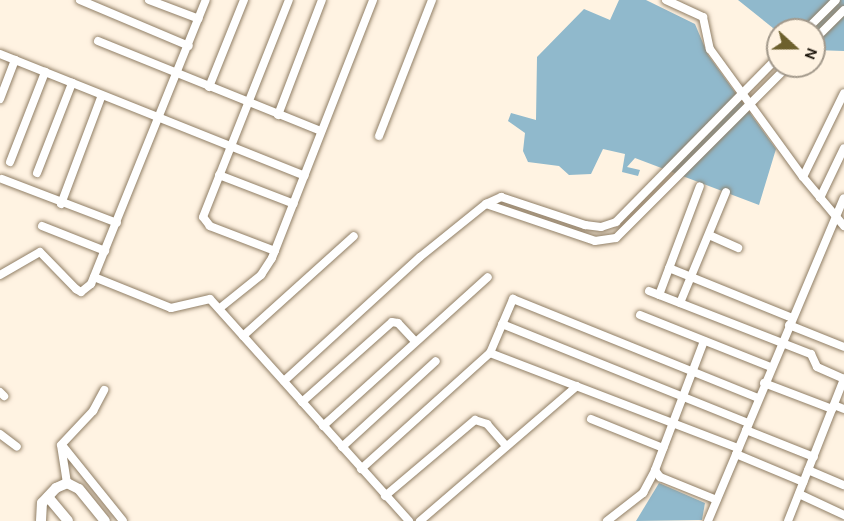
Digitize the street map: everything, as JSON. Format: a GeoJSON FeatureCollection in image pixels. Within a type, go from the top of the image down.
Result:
{"type":"FeatureCollection","features":[{"type":"Feature","properties":{"kind":"street"},"geometry":{"type":"LineString","coordinates":[[80,0],[189,46]]}},
{"type":"Feature","properties":{"kind":"street"},"geometry":{"type":"LineString","coordinates":[[149,0],[199,19]]}},
{"type":"Feature","properties":{"kind":"street"},"geometry":{"type":"LineString","coordinates":[[0,275],[40,252],[79,291],[87,288],[117,223],[189,46],[205,0]]}},
{"type":"Feature","properties":{"kind":"street"},"geometry":{"type":"LineString","coordinates":[[208,87],[244,0]]}},
{"type":"Feature","properties":{"kind":"street"},"geometry":{"type":"LineString","coordinates":[[275,251],[204,221],[219,176],[251,104],[289,0]]}},
{"type":"Feature","properties":{"kind":"street"},"geometry":{"type":"LineString","coordinates":[[278,115],[322,0]]}},
{"type":"Feature","properties":{"kind":"street"},"geometry":{"type":"LineString","coordinates":[[220,308],[261,275],[275,251],[373,0]]}},
{"type":"Feature","properties":{"kind":"street"},"geometry":{"type":"LineString","coordinates":[[379,136],[432,0]]}},
{"type":"Feature","properties":{"kind":"street"},"geometry":{"type":"LineString","coordinates":[[666,0],[703,17],[710,49],[803,177],[844,226]]}},
{"type":"Feature","properties":{"kind":"street"},"geometry":{"type":"LineString","coordinates":[[818,18],[836,0]]}},
{"type":"Feature","properties":{"kind":"street"},"geometry":{"type":"LineString","coordinates":[[826,28],[844,10]]}},
{"type":"Feature","properties":{"kind":"street"},"geometry":{"type":"LineString","coordinates":[[98,41],[321,131]]}},
{"type":"Feature","properties":{"kind":"street"},"geometry":{"type":"LineString","coordinates":[[0,54],[304,176]]}},
{"type":"Feature","properties":{"kind":"street"},"geometry":{"type":"LineString","coordinates":[[0,99],[15,60]]}},
{"type":"Feature","properties":{"kind":"street"},"geometry":{"type":"LineString","coordinates":[[284,381],[420,257],[486,204],[501,197],[585,225],[609,226],[766,69]]}},
{"type":"Feature","properties":{"kind":"street"},"geometry":{"type":"LineString","coordinates":[[10,162],[45,72]]}},
{"type":"Feature","properties":{"kind":"street"},"geometry":{"type":"LineString","coordinates":[[486,204],[595,241],[616,238],[776,78]]}},
{"type":"Feature","properties":{"kind":"street"},"geometry":{"type":"LineString","coordinates":[[37,173],[72,83]]}},
{"type":"Feature","properties":{"kind":"street"},"geometry":{"type":"LineString","coordinates":[[803,177],[844,93]]}},
{"type":"Feature","properties":{"kind":"street"},"geometry":{"type":"LineString","coordinates":[[61,204],[102,94]]}},
{"type":"Feature","properties":{"kind":"street"},"geometry":{"type":"LineString","coordinates":[[820,198],[844,148]]}},
{"type":"Feature","properties":{"kind":"street"},"geometry":{"type":"LineString","coordinates":[[219,176],[294,204]]}},
{"type":"Feature","properties":{"kind":"street"},"geometry":{"type":"LineString","coordinates":[[2,179],[61,204],[117,223]]}},
{"type":"Feature","properties":{"kind":"street"},"geometry":{"type":"LineString","coordinates":[[659,295],[700,186]]}},
{"type":"Feature","properties":{"kind":"street"},"geometry":{"type":"LineString","coordinates":[[680,303],[726,192]]}},
{"type":"Feature","properties":{"kind":"street"},"geometry":{"type":"LineString","coordinates":[[708,521],[790,321],[844,198]]}},
{"type":"Feature","properties":{"kind":"street"},"geometry":{"type":"LineString","coordinates":[[42,226],[105,250]]}},
{"type":"Feature","properties":{"kind":"street"},"geometry":{"type":"LineString","coordinates":[[709,235],[738,248]]}},
{"type":"Feature","properties":{"kind":"street"},"geometry":{"type":"LineString","coordinates":[[243,336],[354,236]]}},
{"type":"Feature","properties":{"kind":"street"},"geometry":{"type":"LineString","coordinates":[[669,268],[844,347]]}},
{"type":"Feature","properties":{"kind":"street"},"geometry":{"type":"LineString","coordinates":[[94,277],[171,308],[206,298],[220,308],[409,521]]}},
{"type":"Feature","properties":{"kind":"street"},"geometry":{"type":"LineString","coordinates":[[323,426],[488,277]]}},
{"type":"Feature","properties":{"kind":"street"},"geometry":{"type":"LineString","coordinates":[[649,291],[811,354],[817,367],[844,379],[788,521]]}},
{"type":"Feature","properties":{"kind":"street"},"geometry":{"type":"LineString","coordinates":[[361,469],[490,353],[509,302],[516,300],[758,398]]}},
{"type":"Feature","properties":{"kind":"street"},"geometry":{"type":"LineString","coordinates":[[640,315],[771,367]]}},
{"type":"Feature","properties":{"kind":"street"},"geometry":{"type":"LineString","coordinates":[[302,402],[392,322],[398,323],[415,341]]}},
{"type":"Feature","properties":{"kind":"street"},"geometry":{"type":"LineString","coordinates":[[502,324],[682,396],[814,457]]}},
{"type":"Feature","properties":{"kind":"street"},"geometry":{"type":"LineString","coordinates":[[607,521],[643,493],[655,470],[704,341]]}},
{"type":"Feature","properties":{"kind":"street"},"geometry":{"type":"LineString","coordinates":[[490,353],[673,421],[803,482]]}},
{"type":"Feature","properties":{"kind":"street"},"geometry":{"type":"LineString","coordinates":[[342,447],[436,361]]}},
{"type":"Feature","properties":{"kind":"street"},"geometry":{"type":"LineString","coordinates":[[764,383],[844,409]]}},
{"type":"Feature","properties":{"kind":"street"},"geometry":{"type":"LineString","coordinates":[[420,521],[577,386]]}},
{"type":"Feature","properties":{"kind":"street"},"geometry":{"type":"LineString","coordinates":[[61,445],[93,411],[104,390]]}},
{"type":"Feature","properties":{"kind":"street"},"geometry":{"type":"LineString","coordinates":[[591,419],[663,448]]}},
{"type":"Feature","properties":{"kind":"street"},"geometry":{"type":"LineString","coordinates":[[386,496],[475,420],[487,424],[506,446]]}},
{"type":"Feature","properties":{"kind":"street"},"geometry":{"type":"LineString","coordinates":[[0,434],[17,447]]}},
{"type":"Feature","properties":{"kind":"street"},"geometry":{"type":"LineString","coordinates":[[61,445],[67,483]]}},
{"type":"Feature","properties":{"kind":"street"},"geometry":{"type":"LineString","coordinates":[[61,445],[123,521]]}},
{"type":"Feature","properties":{"kind":"street"},"geometry":{"type":"LineString","coordinates":[[655,470],[660,477],[717,500]]}},
{"type":"Feature","properties":{"kind":"street"},"geometry":{"type":"LineString","coordinates":[[808,470],[844,485]]}},
{"type":"Feature","properties":{"kind":"street"},"geometry":{"type":"LineString","coordinates":[[41,521],[42,503],[67,483]]}},
{"type":"Feature","properties":{"kind":"street"},"geometry":{"type":"LineString","coordinates":[[67,483],[79,489],[105,521]]}},
{"type":"Feature","properties":{"kind":"street"},"geometry":{"type":"LineString","coordinates":[[799,494],[844,515]]}},
{"type":"Feature","properties":{"kind":"street"},"geometry":{"type":"LineString","coordinates":[[48,497],[68,521]]}},
{"type":"Feature","properties":{"kind":"water"},"geometry":{"type":"Polygon","coordinates":[[[619,0],[646,0],[695,24],[708,55],[776,149],[759,205],[635,158],[627,167],[640,170],[638,176],[622,172],[625,154],[603,149],[591,174],[569,175],[559,166],[528,162],[523,151],[525,133],[508,121],[511,113],[536,120],[537,57],[584,9],[610,20],[619,0]]]}},
{"type":"Feature","properties":{"kind":"water"},"geometry":{"type":"Polygon","coordinates":[[[738,0],[844,0],[844,51],[826,50],[826,18],[766,18],[766,22],[738,0]]]}},
{"type":"Feature","properties":{"kind":"water"},"geometry":{"type":"Polygon","coordinates":[[[659,483],[705,503],[702,520],[636,521],[659,483]]]}}]}
